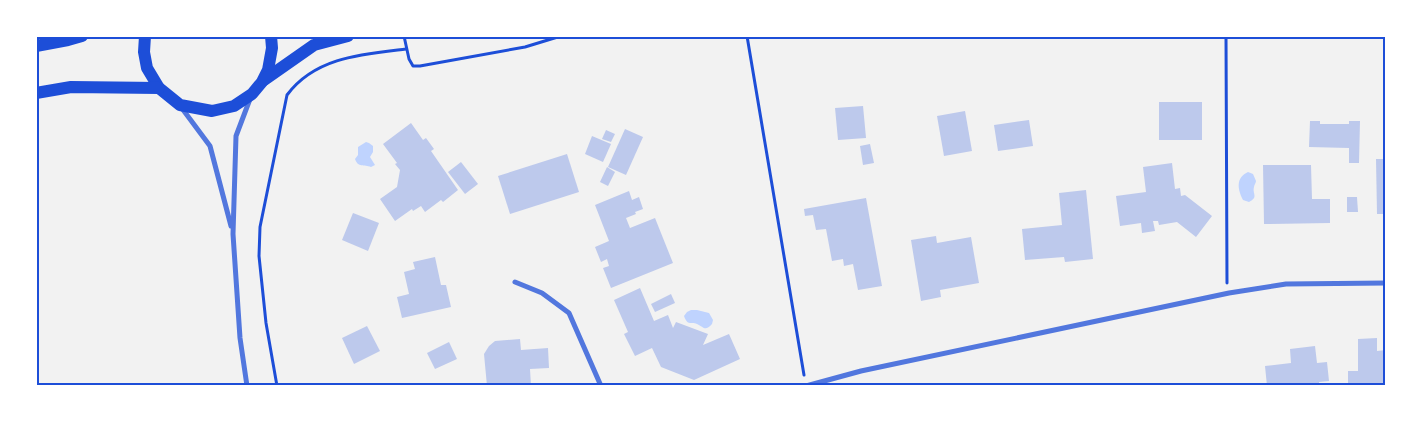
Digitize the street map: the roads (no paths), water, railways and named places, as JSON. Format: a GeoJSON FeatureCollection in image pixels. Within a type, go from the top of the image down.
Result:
{"type":"FeatureCollection","features":[{"type":"Feature","properties":{"kind":"main road"},"geometry":{"type":"LineString","coordinates":[[36,46],[82,36]]}},
{"type":"Feature","properties":{"kind":"main road"},"geometry":{"type":"LineString","coordinates":[[145,36],[144,52],[147,68],[158,88],[180,105],[212,112],[234,106],[252,94],[262,82],[268,70],[272,48],[271,36]]}},
{"type":"Feature","properties":{"kind":"main road"},"geometry":{"type":"LineString","coordinates":[[262,82],[314,46],[348,36]]}},
{"type":"Feature","properties":{"kind":"main road"},"geometry":{"type":"LineString","coordinates":[[36,93],[71,87],[158,88]]}},
{"type":"Feature","properties":{"kind":"street"},"geometry":{"type":"LineString","coordinates":[[247,386],[240,338],[233,234],[236,136],[252,94]]}},
{"type":"Feature","properties":{"kind":"street"},"geometry":{"type":"LineString","coordinates":[[180,105],[210,146],[233,234]]}},
{"type":"Feature","properties":{"kind":"street"},"geometry":{"type":"LineString","coordinates":[[515,282],[542,293],[569,313],[601,386]]}},
{"type":"Feature","properties":{"kind":"street"},"geometry":{"type":"LineString","coordinates":[[806,386],[871,369],[1229,293],[1286,284],[1386,283]]}},
{"type":"Feature","properties":{"kind":"water"},"geometry":{"type":"Polygon","coordinates":[[[366,142],[373,146],[373,152],[370,157],[375,165],[371,167],[360,165],[355,159],[358,155],[358,147],[366,142]]]}},
{"type":"Feature","properties":{"kind":"water"},"geometry":{"type":"Polygon","coordinates":[[[1248,172],[1253,174],[1256,181],[1254,199],[1249,202],[1243,200],[1239,184],[1241,178],[1248,172]]]}},
{"type":"Feature","properties":{"kind":"water"},"geometry":{"type":"Polygon","coordinates":[[[691,310],[709,313],[713,320],[712,324],[704,328],[695,323],[688,323],[684,316],[691,310]]]}}]}
